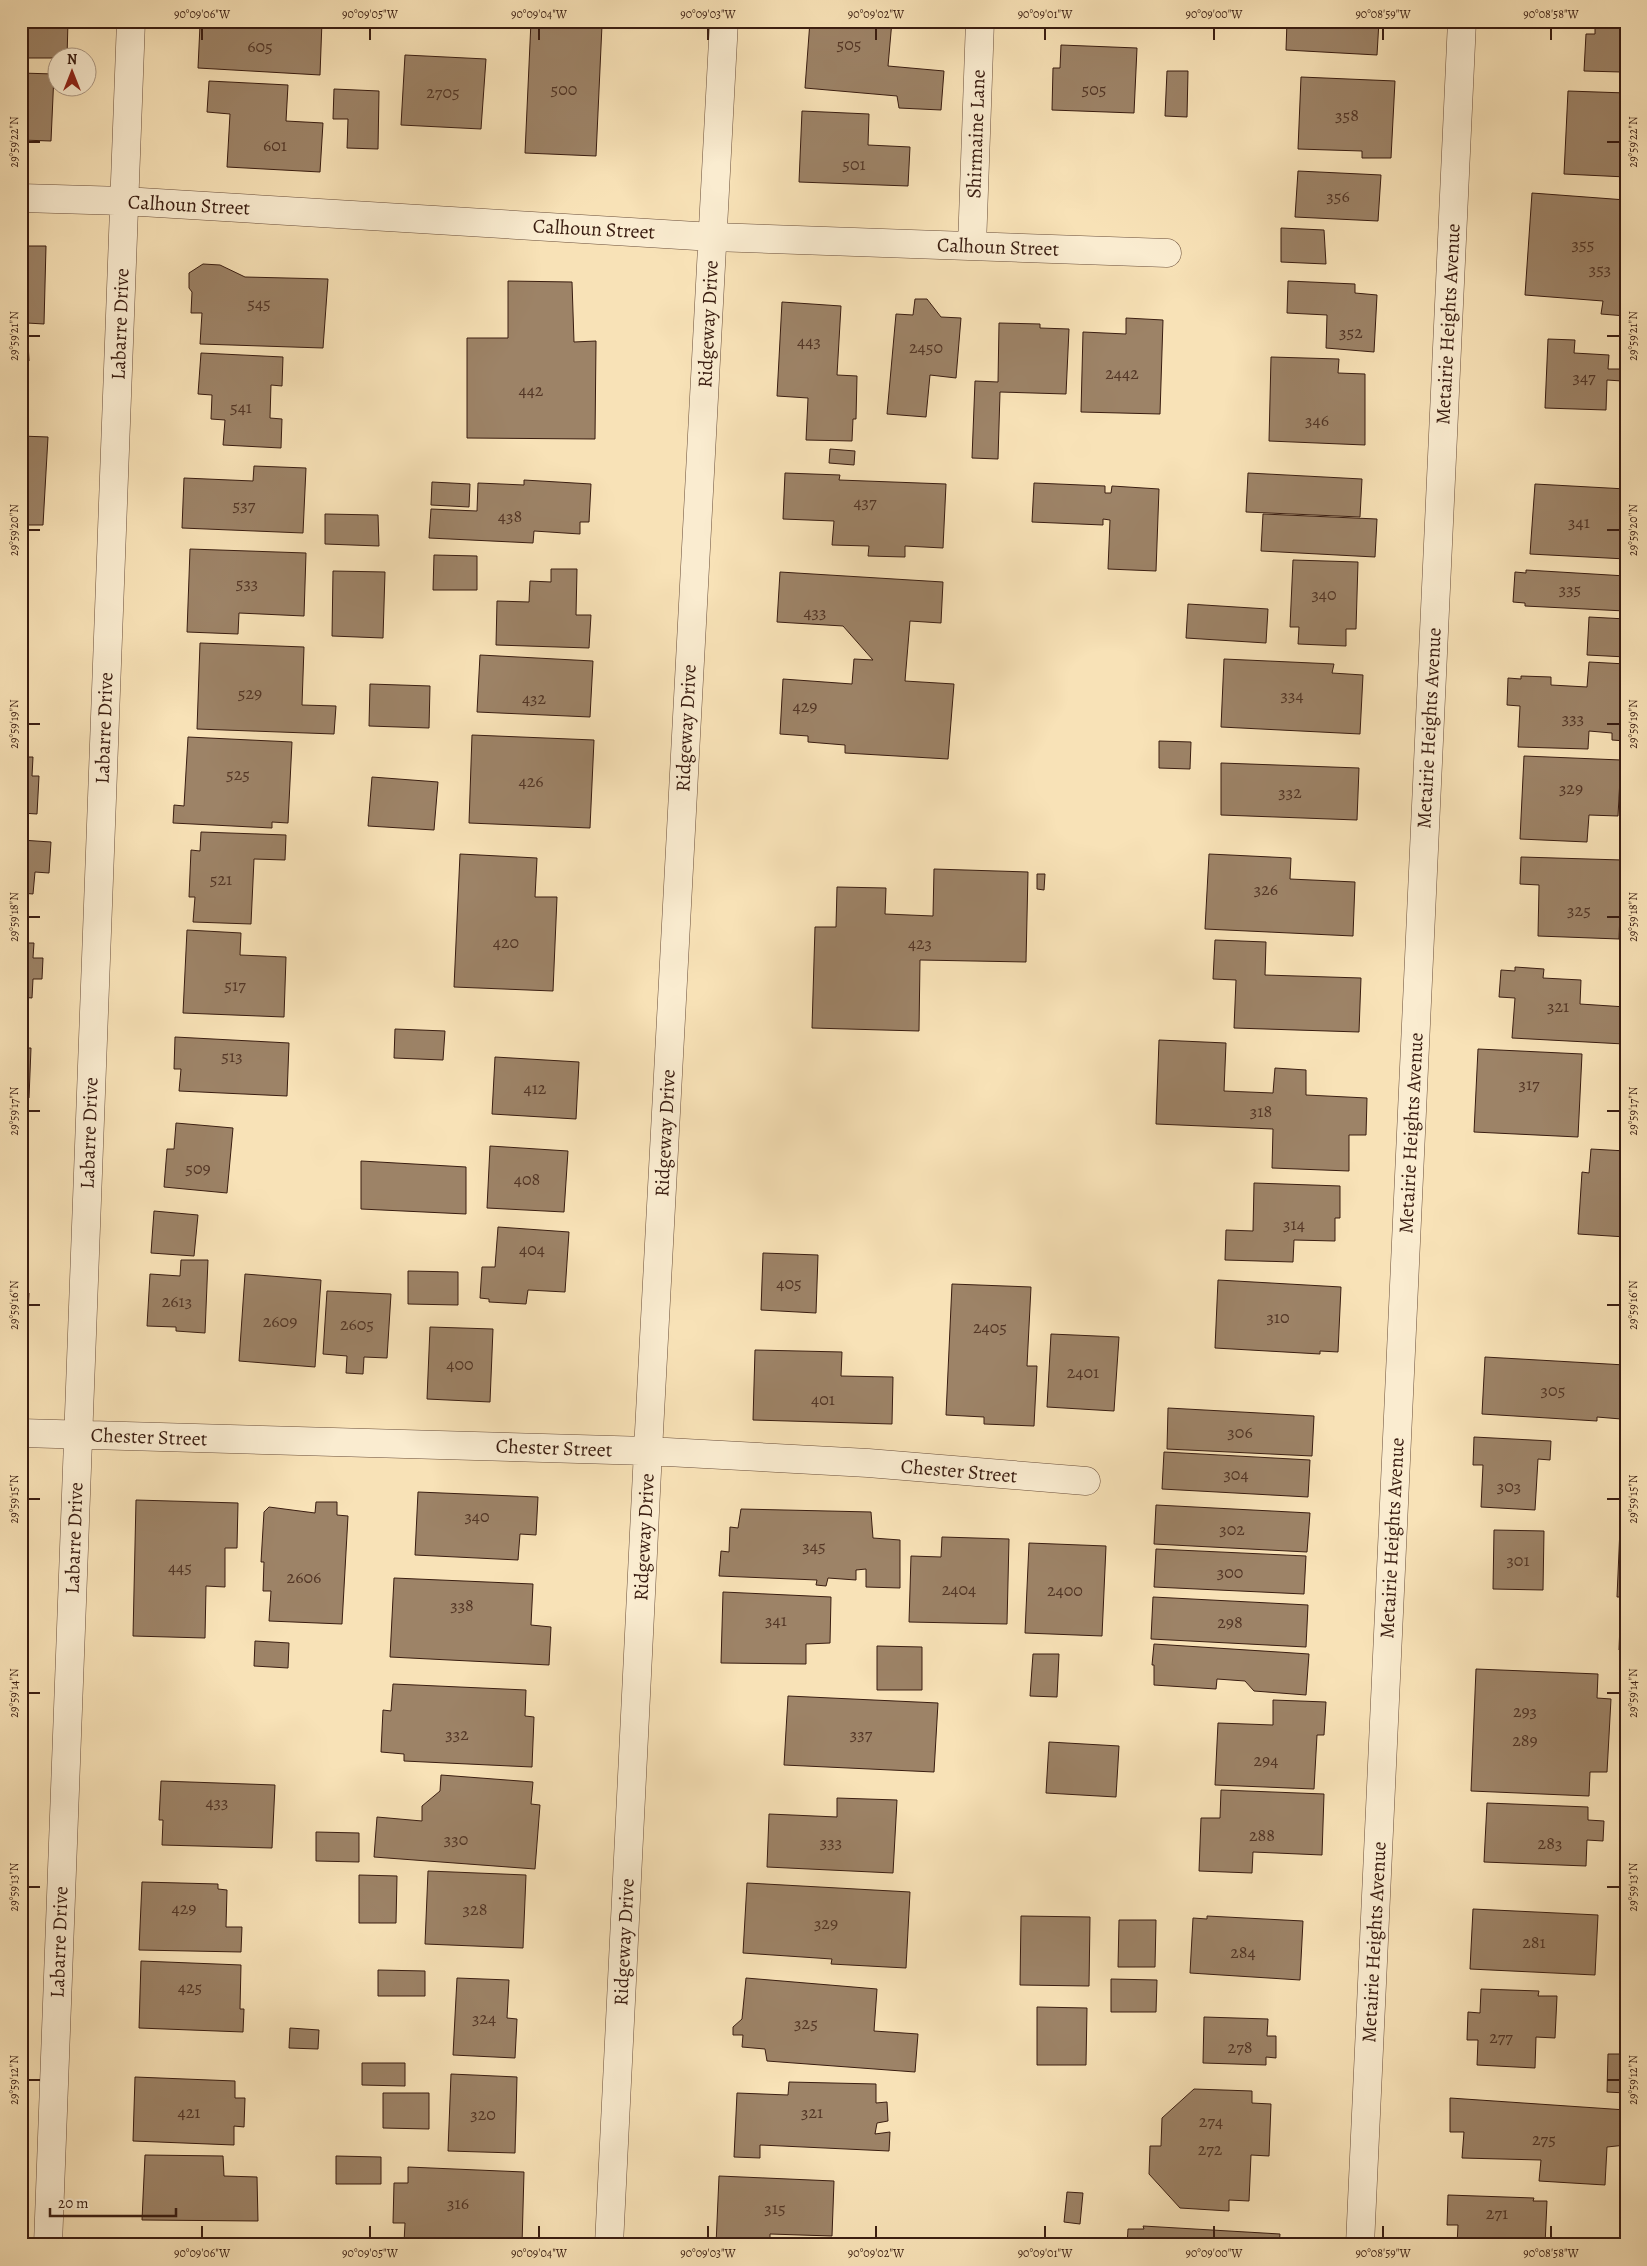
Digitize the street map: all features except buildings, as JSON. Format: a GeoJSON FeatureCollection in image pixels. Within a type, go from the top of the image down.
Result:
{"type":"FeatureCollection","features":[{"type":"Feature","properties":{"kind":"street","name":"Labarre Drive"},"geometry":{"type":"LineString","coordinates":[[48,2245],[131,21]]}},
{"type":"Feature","properties":{"kind":"street","name":"Ridgeway Drive"},"geometry":{"type":"LineString","coordinates":[[609,2245],[648,1451],[724,21]]}},
{"type":"Feature","properties":{"kind":"street","name":"Shirmaine Lane"},"geometry":{"type":"LineString","coordinates":[[972,246],[980,21]]}},
{"type":"Feature","properties":{"kind":"street","name":"Metairie Heights Avenue"},"geometry":{"type":"LineString","coordinates":[[1360,2245],[1462,21]]}},
{"type":"Feature","properties":{"kind":"street","name":"Calhoun Street"},"geometry":{"type":"LineString","coordinates":[[21,198],[124,201],[713,237],[1166,253]]}},
{"type":"Feature","properties":{"kind":"street","name":"Chester Street"},"geometry":{"type":"LineString","coordinates":[[21,1433],[648,1451],[868,1463],[1086,1481]]}}]}
